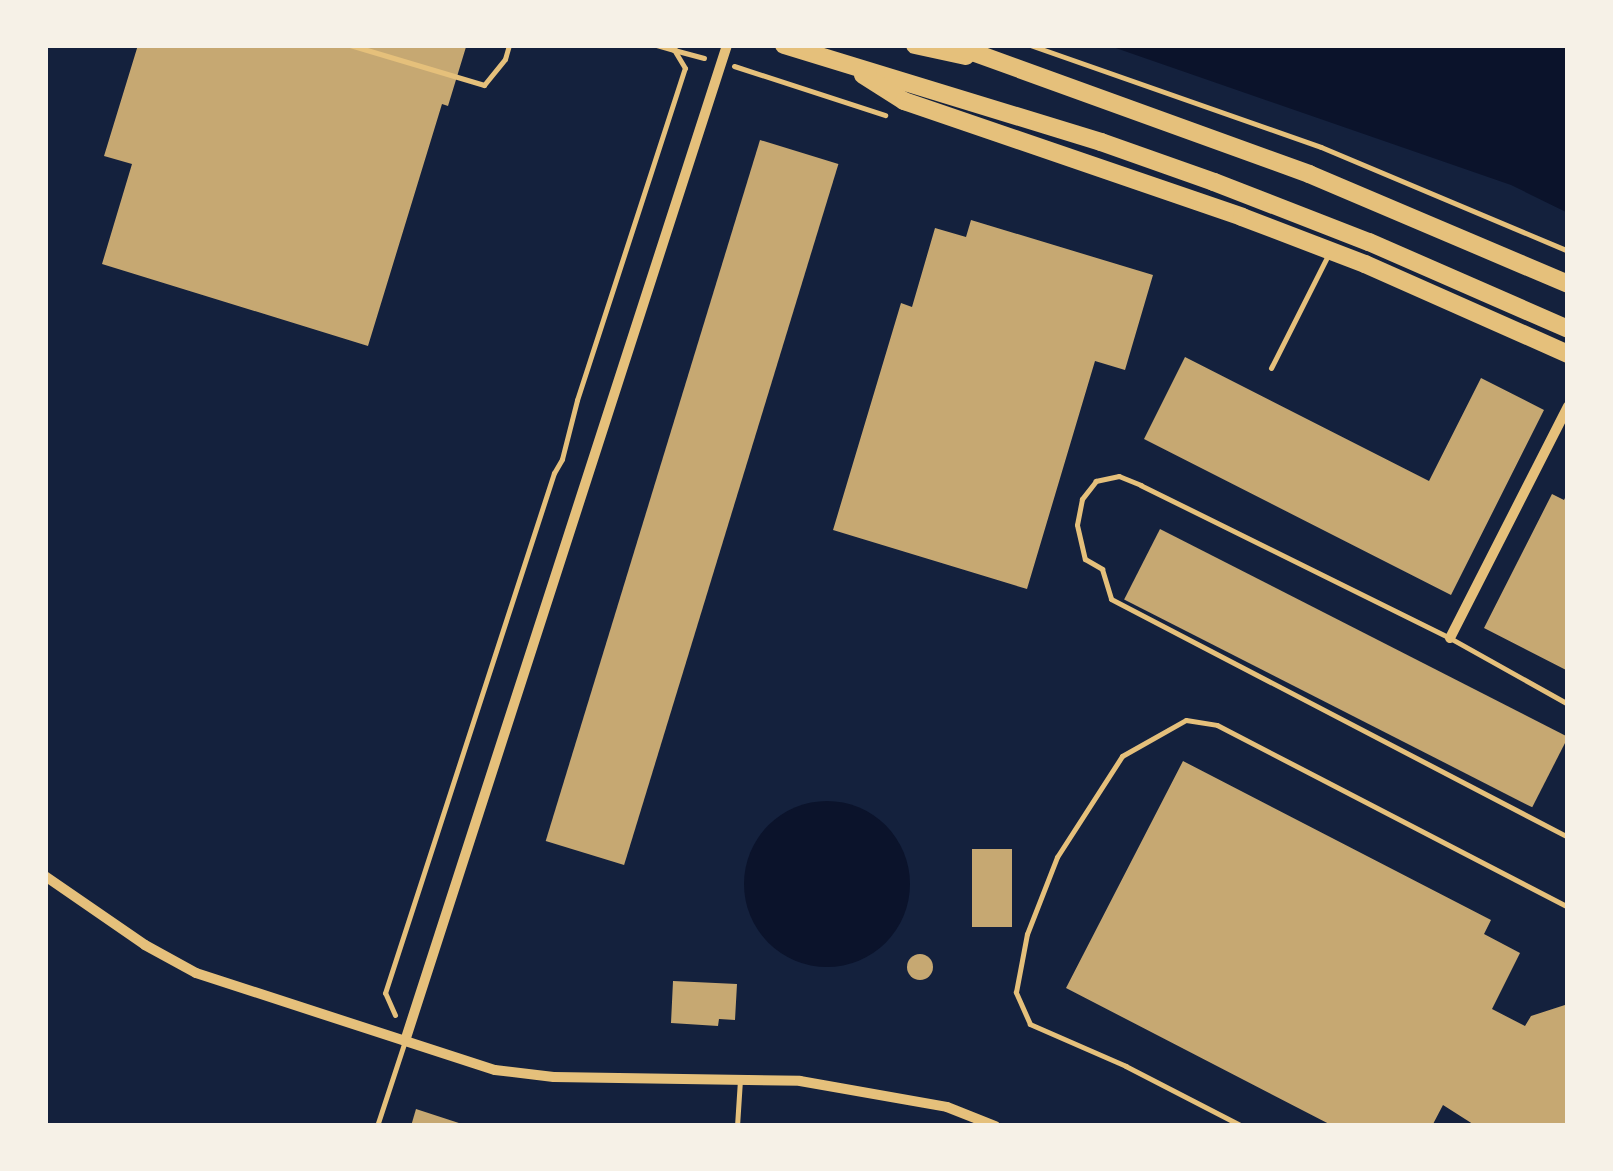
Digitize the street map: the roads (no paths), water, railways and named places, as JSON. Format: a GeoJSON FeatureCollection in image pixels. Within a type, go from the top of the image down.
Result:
{"type":"FeatureCollection","features":[{"type":"Feature","properties":{"kind":"main road"},"geometry":{"type":"LineString","coordinates":[[784,45],[1214,182],[1369,242],[1568,329]]}},
{"type":"Feature","properties":{"kind":"main road"},"geometry":{"type":"LineString","coordinates":[[915,45],[1015,66]]}},
{"type":"Feature","properties":{"kind":"main road"},"geometry":{"type":"LineString","coordinates":[[953,45],[1368,197],[1568,284]]}},
{"type":"Feature","properties":{"kind":"main road"},"geometry":{"type":"LineString","coordinates":[[846,64],[904,101],[1167,189],[1330,250],[1568,354]]}},
{"type":"Feature","properties":{"kind":"street"},"geometry":{"type":"LineString","coordinates":[[405,1041],[727,45]]}},
{"type":"Feature","properties":{"kind":"street"},"geometry":{"type":"LineString","coordinates":[[1450,638],[1568,406]]}},
{"type":"Feature","properties":{"kind":"street"},"geometry":{"type":"LineString","coordinates":[[45,876],[145,945],[196,973],[405,1041],[522,1074],[800,1081],[947,1107],[995,1126]]}},
{"type":"Feature","properties":{"kind":"lane"},"geometry":{"type":"LineString","coordinates":[[350,45],[484,85],[505,59],[509,45]]}},
{"type":"Feature","properties":{"kind":"lane"},"geometry":{"type":"LineString","coordinates":[[1271,368],[1330,250]]}},
{"type":"Feature","properties":{"kind":"lane"},"geometry":{"type":"LineString","coordinates":[[1568,704],[1450,638],[1119,476],[1096,481],[1082,499],[1077,524],[1085,559],[1102,569],[1111,598],[1568,836]]}},
{"type":"Feature","properties":{"kind":"lane"},"geometry":{"type":"LineString","coordinates":[[1242,1126],[1126,1066],[1030,1024],[1016,992],[1027,934],[1057,857],[1122,756],[1186,720],[1218,724],[1568,907]]}},
{"type":"Feature","properties":{"kind":"lane"},"geometry":{"type":"LineString","coordinates":[[376,1126],[405,1041]]}},
{"type":"Feature","properties":{"kind":"lane"},"geometry":{"type":"LineString","coordinates":[[738,1126],[740,1080]]}},
{"type":"Feature","properties":{"kind":"water"},"geometry":{"type":"Polygon","coordinates":[[[1107,45],[1568,45],[1568,213],[1511,185],[1107,45]]]}},
{"type":"Feature","properties":{"kind":"water"},"geometry":{"type":"Polygon","coordinates":[[[827,801],[859,807],[886,825],[904,852],[910,884],[904,916],[886,943],[859,961],[827,967],[795,961],[768,943],[750,916],[744,884],[750,852],[768,825],[795,807],[827,801]]]}}]}
